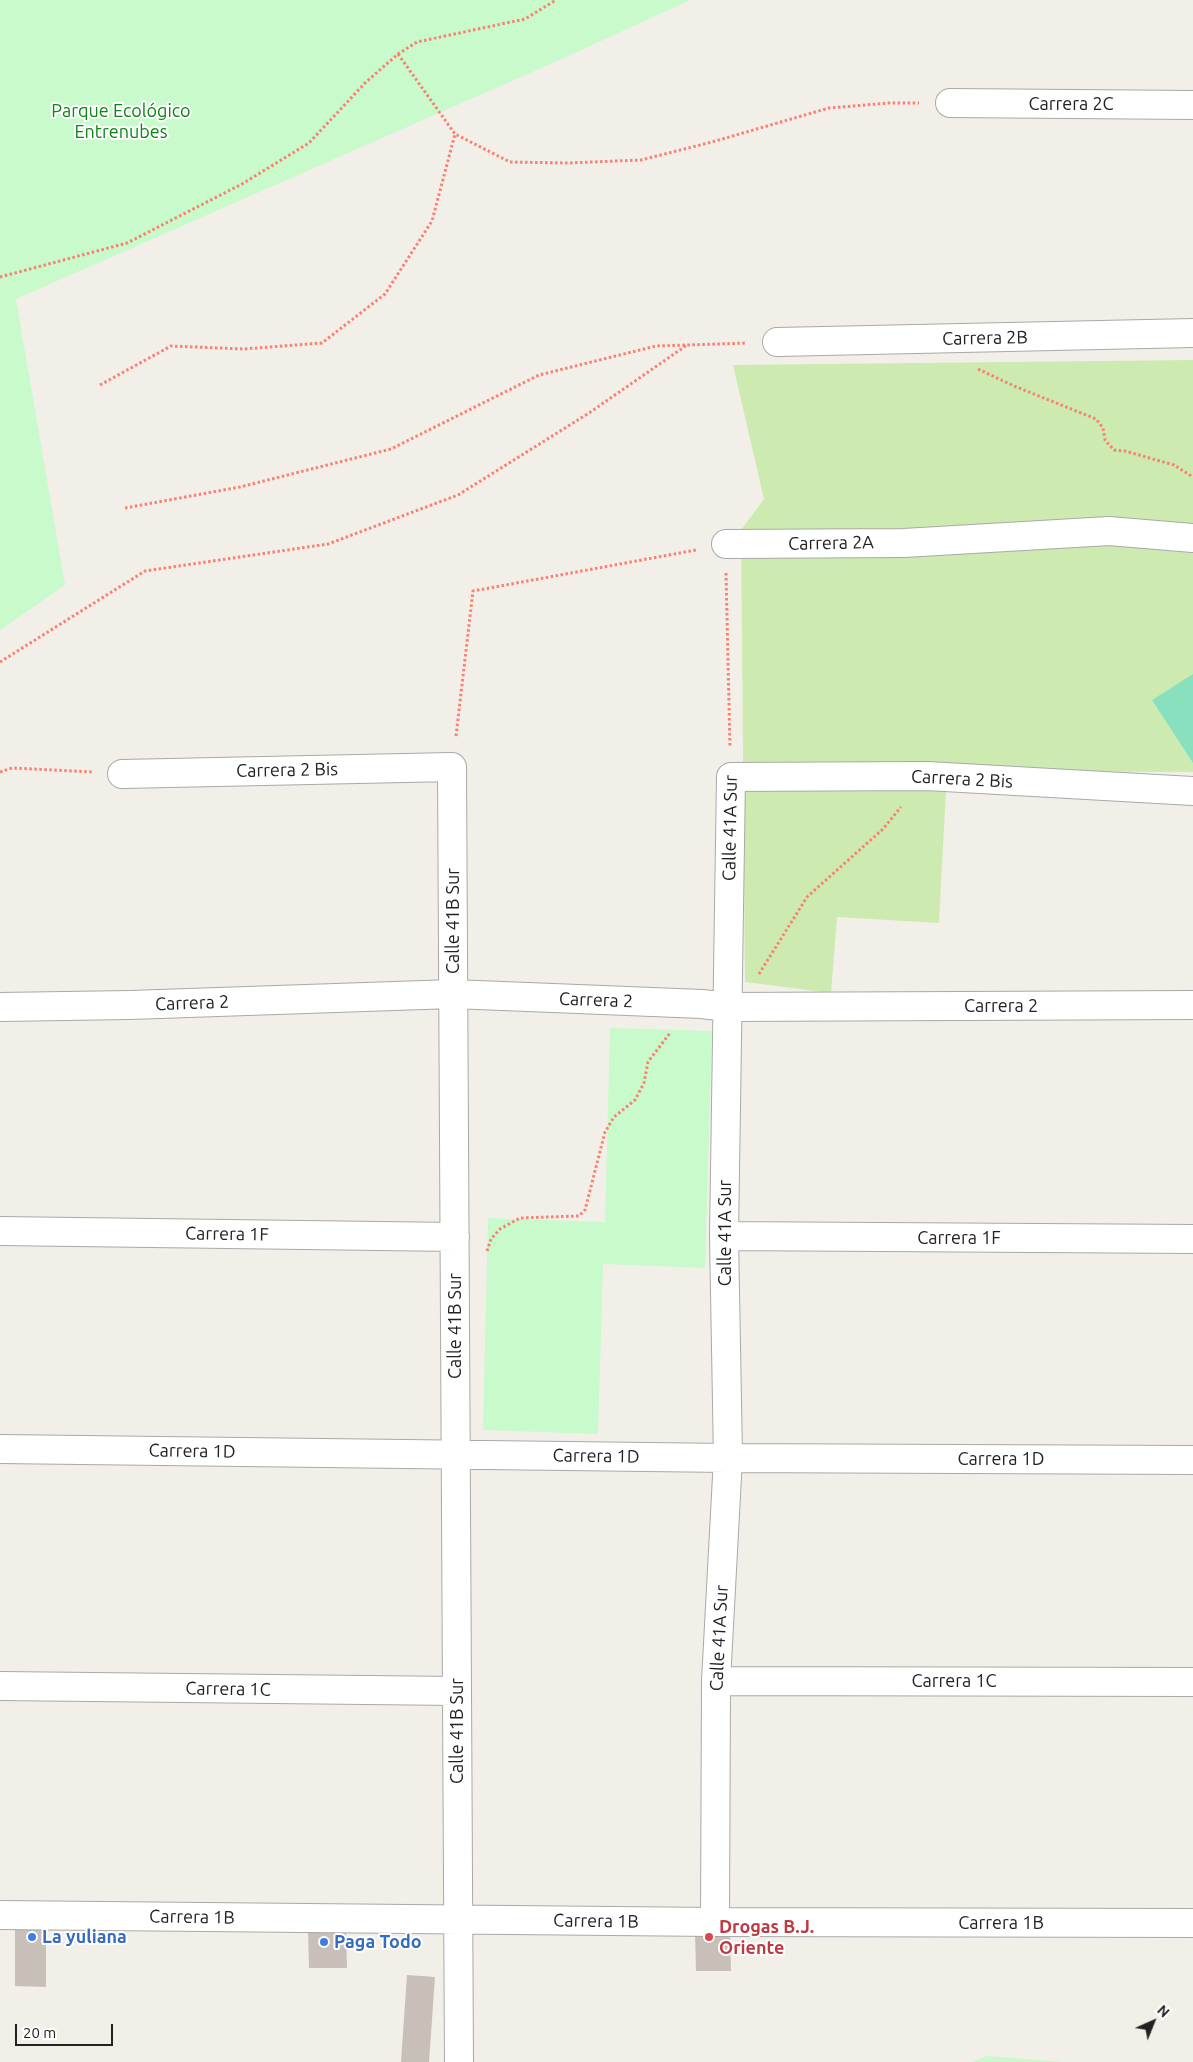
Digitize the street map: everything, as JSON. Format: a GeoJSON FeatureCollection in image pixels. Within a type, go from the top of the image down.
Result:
{"type":"FeatureCollection","features":[{"type":"Feature","properties":{"kind":"street","name":"Carrera 2C"},"geometry":{"type":"LineString","coordinates":[[950,103],[1193,105]]}},
{"type":"Feature","properties":{"kind":"street","name":"Carrera 2B"},"geometry":{"type":"LineString","coordinates":[[778,342],[1193,334]]}},
{"type":"Feature","properties":{"kind":"street","name":"Carrera 2A"},"geometry":{"type":"LineString","coordinates":[[726,544],[904,543],[1109,531],[1193,538]]}},
{"type":"Feature","properties":{"kind":"street","name":"Carrera 2 Bis"},"geometry":{"type":"LineString","coordinates":[[122,774],[452,767]]}},
{"type":"Feature","properties":{"kind":"street","name":"Calle 41B Sur"},"geometry":{"type":"LineString","coordinates":[[452,767],[459,2062]]}},
{"type":"Feature","properties":{"kind":"street","name":"Carrera 2 Bis"},"geometry":{"type":"LineString","coordinates":[[731,777],[927,776],[1193,791]]}},
{"type":"Feature","properties":{"kind":"street","name":"Calle 41A Sur"},"geometry":{"type":"LineString","coordinates":[[714,1922],[716,1681],[728,1458],[724,1236],[723,1006],[731,777]]}},
{"type":"Feature","properties":{"kind":"street","name":"Carrera 2"},"geometry":{"type":"LineString","coordinates":[[0,1007],[130,1006],[453,994],[723,1006],[1193,1005]]}},
{"type":"Feature","properties":{"kind":"street","name":"Carrera 1F"},"geometry":{"type":"LineString","coordinates":[[0,1231],[454,1237]]}},
{"type":"Feature","properties":{"kind":"street","name":"Carrera 1F"},"geometry":{"type":"LineString","coordinates":[[724,1236],[1193,1239]]}},
{"type":"Feature","properties":{"kind":"street","name":"Carrera 1D"},"geometry":{"type":"LineString","coordinates":[[0,1449],[728,1458],[1193,1460]]}},
{"type":"Feature","properties":{"kind":"street","name":"Carrera 1C"},"geometry":{"type":"LineString","coordinates":[[716,1681],[1193,1682]]}},
{"type":"Feature","properties":{"kind":"street","name":"Carrera 1C"},"geometry":{"type":"LineString","coordinates":[[0,1686],[457,1691]]}},
{"type":"Feature","properties":{"kind":"street","name":"Carrera 1B"},"geometry":{"type":"LineString","coordinates":[[0,1915],[714,1922],[1193,1923]]}},
{"type":"Feature","properties":{"kind":"path"},"geometry":{"type":"LineString","coordinates":[[0,277],[127,243],[242,184],[309,143],[365,83],[398,54],[417,42],[525,18],[556,0]]}},
{"type":"Feature","properties":{"kind":"path"},"geometry":{"type":"LineString","coordinates":[[398,54],[456,134],[510,162],[568,163],[641,160],[712,142],[829,108],[889,103],[950,103]]}},
{"type":"Feature","properties":{"kind":"path"},"geometry":{"type":"LineString","coordinates":[[100,385],[171,346],[244,349],[322,343],[385,294],[432,221],[456,134]]}},
{"type":"Feature","properties":{"kind":"path"},"geometry":{"type":"LineString","coordinates":[[948,338],[975,368],[1096,419],[1102,428],[1105,440],[1114,450],[1125,451],[1174,465],[1193,477]]}},
{"type":"Feature","properties":{"kind":"path"},"geometry":{"type":"LineString","coordinates":[[125,508],[240,487],[391,450],[538,375],[656,346],[778,342]]}},
{"type":"Feature","properties":{"kind":"path"},"geometry":{"type":"LineString","coordinates":[[0,662],[145,571],[328,544],[458,494],[589,413],[686,345]]}},
{"type":"Feature","properties":{"kind":"path"},"geometry":{"type":"LineString","coordinates":[[452,767],[473,591],[726,544]]}},
{"type":"Feature","properties":{"kind":"path","name":"Calle 41A Sur"},"geometry":{"type":"LineString","coordinates":[[726,544],[731,777]]}},
{"type":"Feature","properties":{"kind":"path"},"geometry":{"type":"LineString","coordinates":[[0,772],[12,768],[122,774]]}},
{"type":"Feature","properties":{"kind":"path"},"geometry":{"type":"LineString","coordinates":[[485,1255],[491,1239],[500,1228],[520,1218],[579,1216],[585,1210],[605,1132],[614,1117],[635,1100],[644,1083],[648,1062],[672,1031],[723,1006],[807,897],[883,829],[927,776]]}},
{"type":"Feature","properties":{"kind":"green space","name":"Parque Ecológico Entrenubes"},"geometry":{"type":"Polygon","coordinates":[[[0,0],[690,0],[564,58],[16,299],[65,585],[0,630],[0,0]]]}},
{"type":"Feature","properties":{"kind":"green space"},"geometry":{"type":"Polygon","coordinates":[[[1193,360],[1193,772],[947,771],[939,923],[837,917],[831,993],[745,982],[741,530],[764,499],[733,365],[1193,360]]]}},
{"type":"Feature","properties":{"kind":"green space"},"geometry":{"type":"Polygon","coordinates":[[[1193,674],[1193,763],[1152,700],[1193,674]]]}},
{"type":"Feature","properties":{"kind":"green space"},"geometry":{"type":"Polygon","coordinates":[[[610,1028],[712,1031],[705,1268],[603,1264],[598,1434],[483,1430],[488,1218],[605,1222],[610,1028]]]}},
{"type":"Feature","properties":{"kind":"green space"},"geometry":{"type":"Polygon","coordinates":[[[986,2056],[1064,2062],[972,2062],[986,2056]]]}},
{"type":"Feature","properties":{"kind":"building"},"geometry":{"type":"Polygon","coordinates":[[[15,1925],[46,1925],[46,1987],[15,1986],[15,1925]]]}},
{"type":"Feature","properties":{"kind":"building"},"geometry":{"type":"Polygon","coordinates":[[[730,1928],[731,1971],[696,1971],[695,1929],[730,1928]]]}},
{"type":"Feature","properties":{"kind":"building"},"geometry":{"type":"Polygon","coordinates":[[[346,1929],[347,1968],[309,1968],[308,1930],[346,1929]]]}},
{"type":"Feature","properties":{"kind":"building"},"geometry":{"type":"Polygon","coordinates":[[[407,1975],[435,1977],[429,2062],[401,2062],[407,1975]]]}},
{"type":"Feature","properties":{"kind":"place","name":"La yuliana"},"geometry":{"type":"Point","coordinates":[32,1937]}},
{"type":"Feature","properties":{"kind":"place","name":"Drogas B.J. Oriente"},"geometry":{"type":"Point","coordinates":[709,1937]}},
{"type":"Feature","properties":{"kind":"place","name":"Paga Todo"},"geometry":{"type":"Point","coordinates":[324,1942]}}]}
